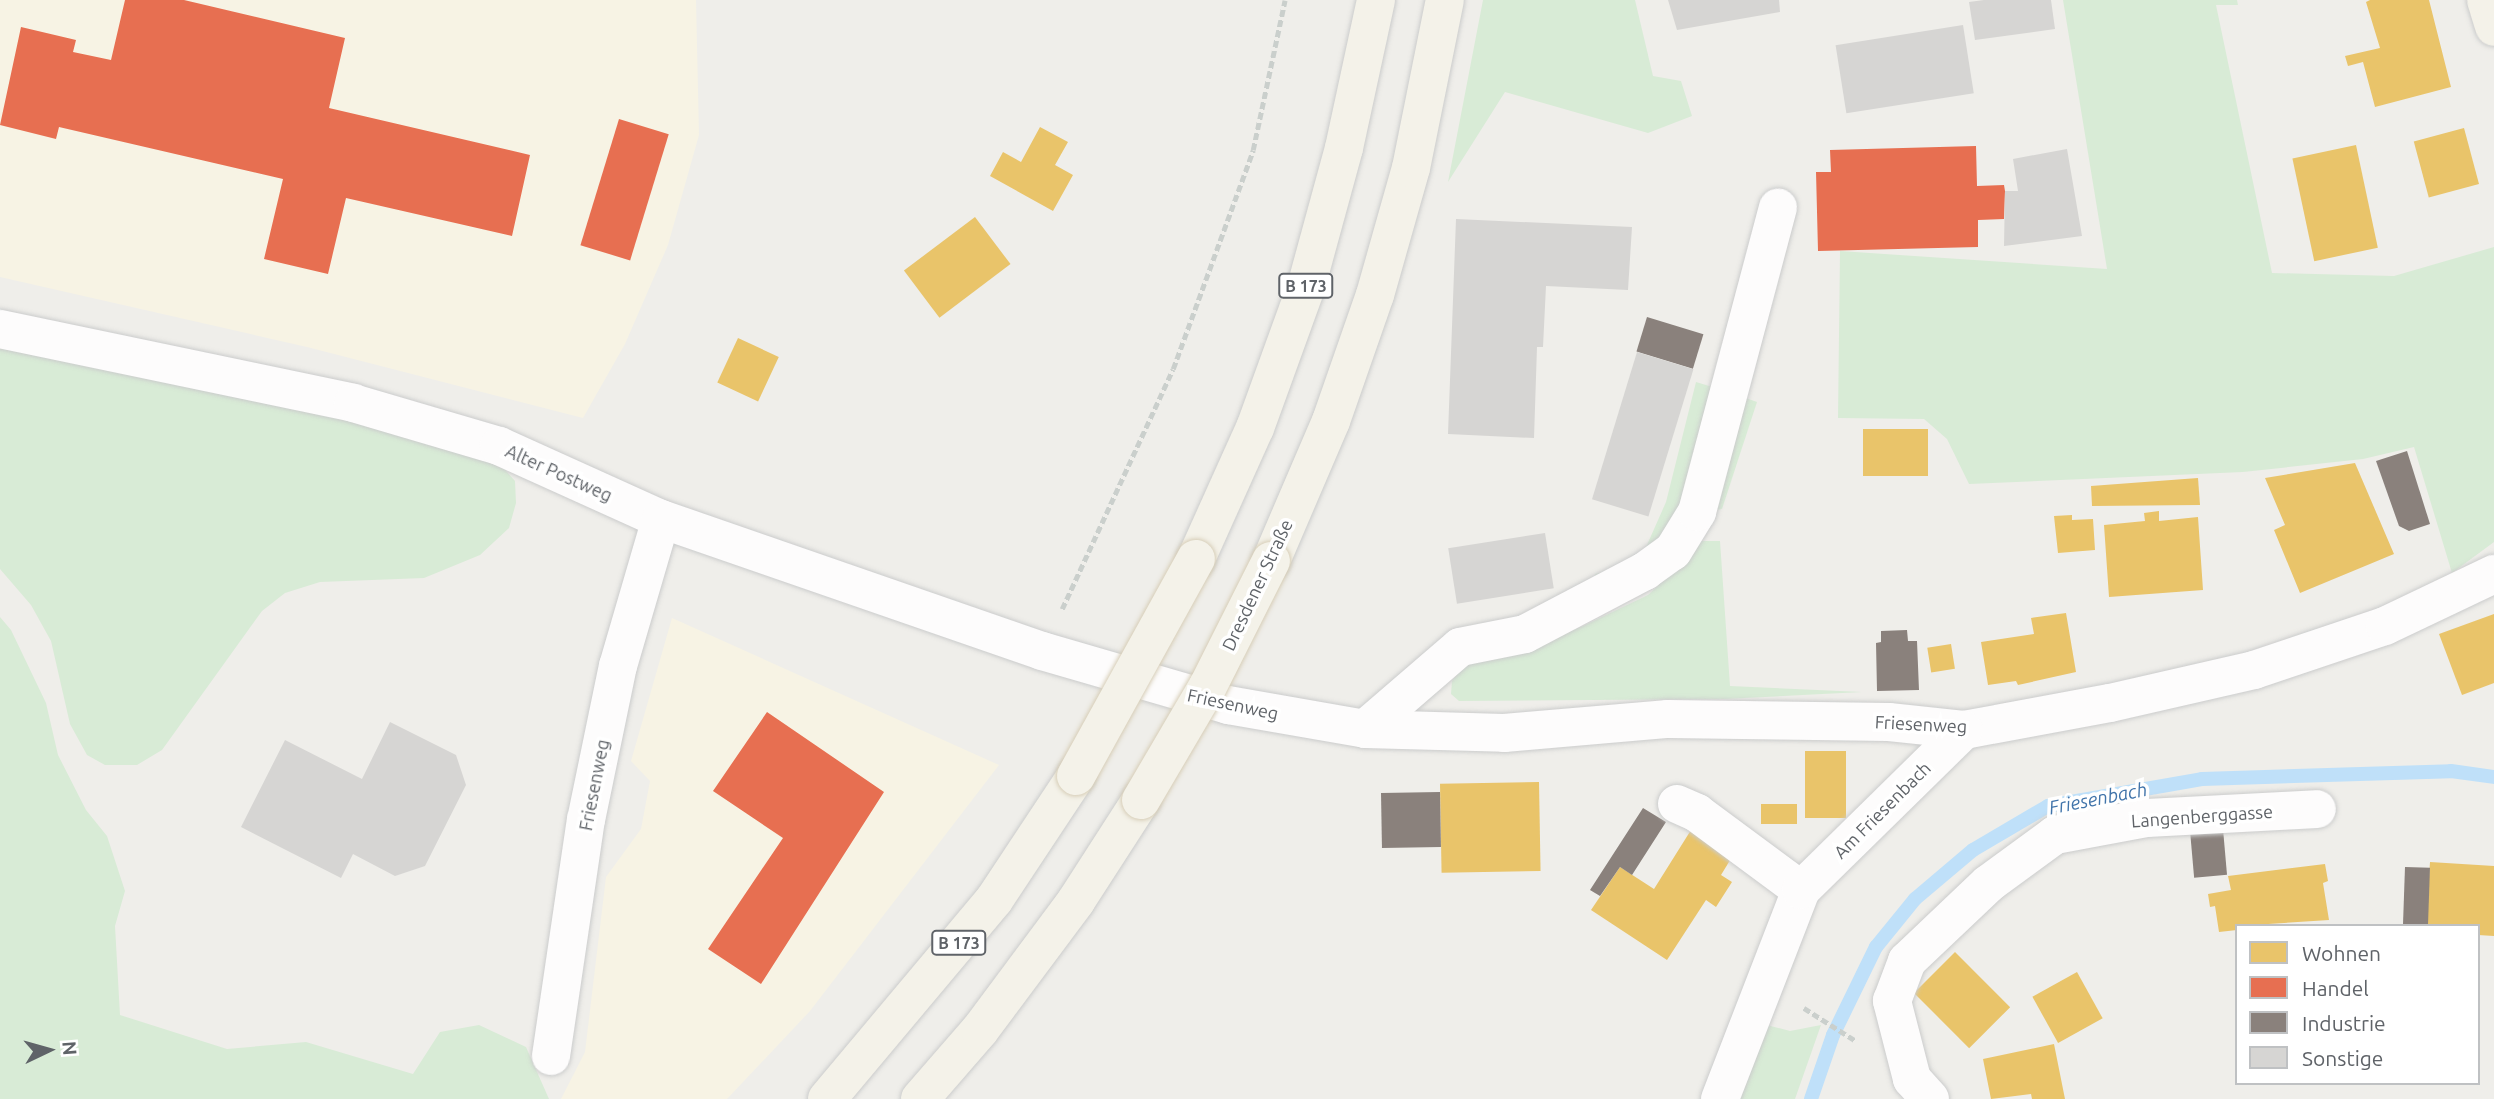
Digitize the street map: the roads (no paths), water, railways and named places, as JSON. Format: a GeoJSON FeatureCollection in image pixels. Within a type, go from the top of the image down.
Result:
{"type":"FeatureCollection","features":[{"type":"Feature","properties":{"kind":"main road","name":"B 173"},"geometry":{"type":"LineString","coordinates":[[827,1099],[994,900],[1076,776],[1196,559],[1255,428],[1306,287],[1345,148],[1376,0]]}},
{"type":"Feature","properties":{"kind":"main road","name":"Dresdener Straße"},"geometry":{"type":"LineString","coordinates":[[920,1099],[996,1009],[1076,901],[1141,800],[1208,686],[1271,561],[1331,421],[1376,295],[1411,168],[1445,0]]}},
{"type":"Feature","properties":{"kind":"main road"},"geometry":{"type":"LineString","coordinates":[[2486,0],[2494,27]]}},
{"type":"Feature","properties":{"kind":"street"},"geometry":{"type":"LineString","coordinates":[[1365,729],[1460,648],[1525,634],[1645,571],[1674,551],[1697,512],[1778,208]]}},
{"type":"Feature","properties":{"kind":"street","name":"Alter Postweg"},"geometry":{"type":"LineString","coordinates":[[0,329],[353,403],[499,446],[661,519],[1103,670]]}},
{"type":"Feature","properties":{"kind":"street","name":"Friesenweg"},"geometry":{"type":"LineString","coordinates":[[551,1056],[589,807],[618,666],[661,519]]}},
{"type":"Feature","properties":{"kind":"street","name":"Friesenweg"},"geometry":{"type":"LineString","coordinates":[[1103,670],[1228,705],[1365,729],[1504,733],[1668,719],[1889,722],[1964,730],[2110,703],[2254,670],[2385,626],[2494,574]]}},
{"type":"Feature","properties":{"kind":"street","name":"Am Friesenbach"},"geometry":{"type":"LineString","coordinates":[[1720,1099],[1801,890],[1964,730]]}},
{"type":"Feature","properties":{"kind":"street"},"geometry":{"type":"LineString","coordinates":[[1677,804],[1697,813],[1801,890]]}},
{"type":"Feature","properties":{"kind":"street","name":"Langenberggasse"},"geometry":{"type":"LineString","coordinates":[[1930,1099],[1912,1079],[1892,1001],[1907,961],[1988,884],[2055,835],[2147,818],[2317,808]]}},
{"type":"Feature","properties":{"kind":"waterway","name":"Friesenbach"},"geometry":{"type":"LineString","coordinates":[[1811,1099],[1833,1035],[1876,947],[1915,899],[1973,850],[2048,806],[2202,779],[2451,771],[2494,777]]}}]}
